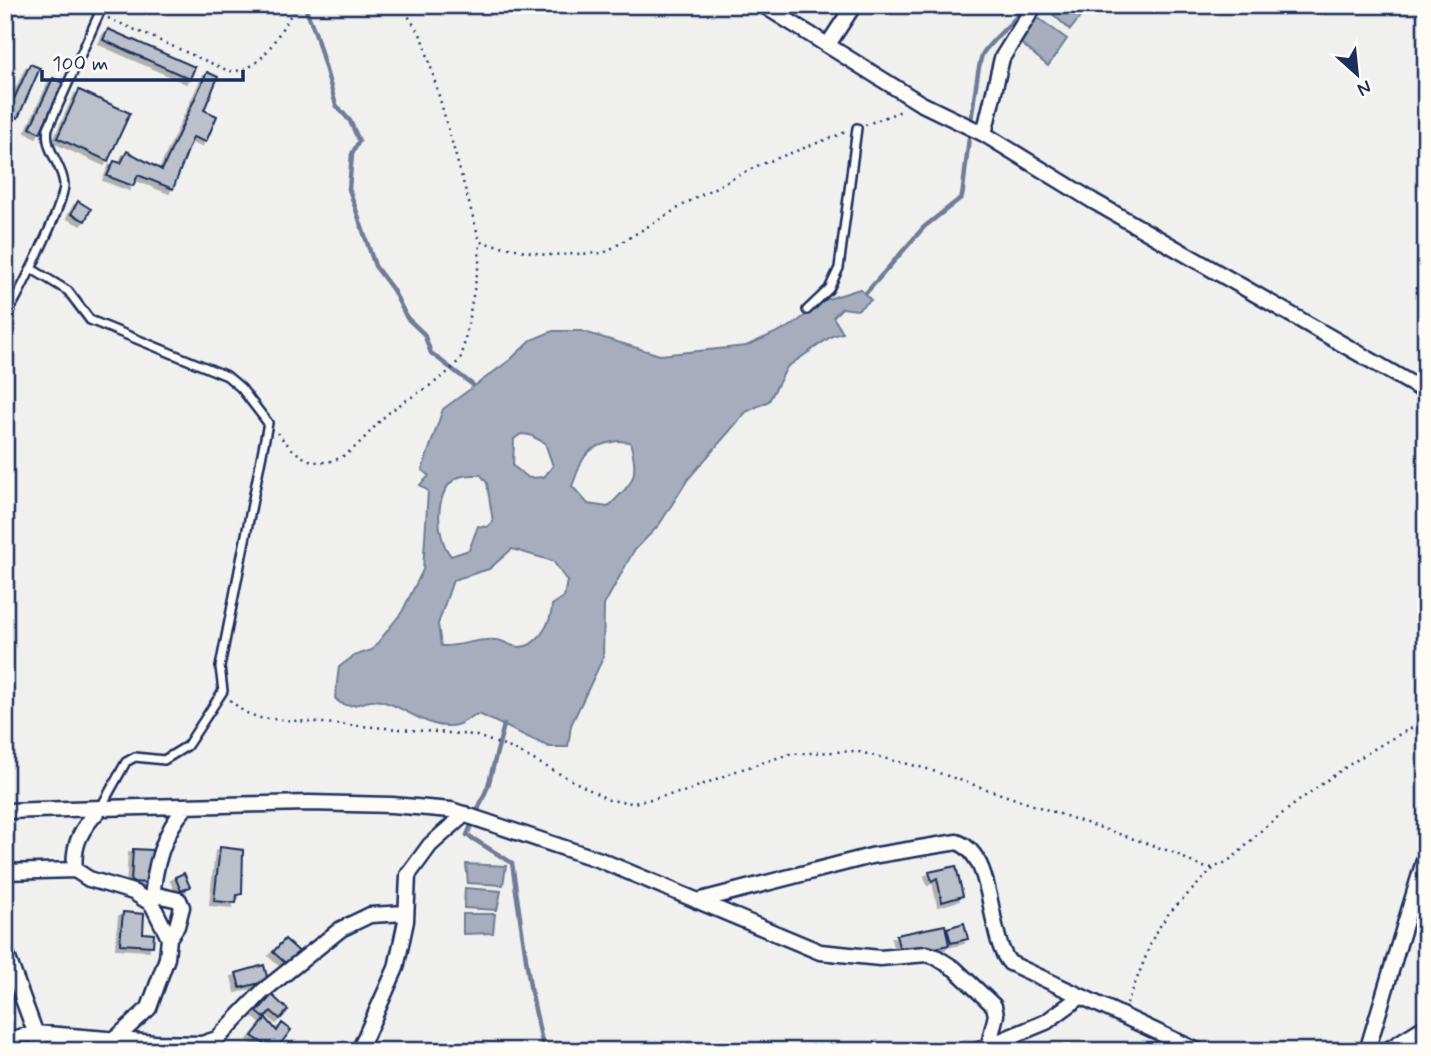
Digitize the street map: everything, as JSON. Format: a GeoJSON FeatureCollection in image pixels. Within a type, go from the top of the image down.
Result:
{"type":"FeatureCollection","features":[{"type":"Feature","properties":{"kind":"street"},"geometry":{"type":"LineString","coordinates":[[764,5],[829,43],[920,103],[984,134],[1093,201],[1426,392]]}},
{"type":"Feature","properties":{"kind":"street"},"geometry":{"type":"LineString","coordinates":[[829,43],[855,5]]}},
{"type":"Feature","properties":{"kind":"street"},"geometry":{"type":"LineString","coordinates":[[984,134],[1002,58],[1034,5]]}},
{"type":"Feature","properties":{"kind":"street"},"geometry":{"type":"LineString","coordinates":[[5,811],[187,806],[392,805],[464,814],[600,860],[820,952],[880,958],[927,954],[936,957],[955,969],[994,1006],[996,1015],[983,1047]]}},
{"type":"Feature","properties":{"kind":"street"},"geometry":{"type":"LineString","coordinates":[[169,938],[152,899],[160,856],[177,816],[187,806]]}},
{"type":"Feature","properties":{"kind":"street"},"geometry":{"type":"LineString","coordinates":[[75,870],[73,853],[78,836],[100,808]]}},
{"type":"Feature","properties":{"kind":"street"},"geometry":{"type":"LineString","coordinates":[[359,1051],[393,979],[406,913],[406,883],[412,867],[439,835],[464,814]]}},
{"type":"Feature","properties":{"kind":"street"},"geometry":{"type":"LineString","coordinates":[[697,901],[871,856],[957,842],[972,851],[988,894],[1004,957],[1018,969],[1198,1051]]}},
{"type":"Feature","properties":{"kind":"street"},"geometry":{"type":"LineString","coordinates":[[1367,1051],[1426,853]]}},
{"type":"Feature","properties":{"kind":"street"},"geometry":{"type":"LineString","coordinates":[[5,872],[75,870],[89,879],[152,899],[179,901],[182,906],[177,926],[169,938],[167,958],[149,1008],[114,1040]]}},
{"type":"Feature","properties":{"kind":"street"},"geometry":{"type":"LineString","coordinates":[[5,1041],[35,1033],[219,1045],[263,990],[341,929],[370,915],[406,913]]}},
{"type":"Feature","properties":{"kind":"street"},"geometry":{"type":"LineString","coordinates":[[5,950],[42,1051]]}},
{"type":"Feature","properties":{"kind":"street"},"geometry":{"type":"LineString","coordinates":[[983,1047],[1046,1022],[1080,997]]}},
{"type":"Feature","properties":{"kind":"street"},"geometry":{"type":"LineString","coordinates":[[1385,1051],[1426,1026]]}},
{"type":"Feature","properties":{"kind":"lane"},"geometry":{"type":"LineString","coordinates":[[5,318],[32,269],[61,199],[64,184],[46,139],[48,128],[103,5]]}},
{"type":"Feature","properties":{"kind":"lane"},"geometry":{"type":"LineString","coordinates":[[807,310],[829,289],[839,268],[857,128]]}},
{"type":"Feature","properties":{"kind":"lane"},"geometry":{"type":"LineString","coordinates":[[32,269],[68,291],[90,320],[227,376],[241,388],[268,423],[220,667],[223,691],[187,746],[164,760],[135,757],[126,762],[100,808]]}},
{"type":"Feature","properties":{"kind":"path"},"geometry":{"type":"LineString","coordinates":[[101,14],[229,71],[240,72],[253,67],[264,57],[286,20],[299,5]]}},
{"type":"Feature","properties":{"kind":"path"},"geometry":{"type":"LineString","coordinates":[[268,423],[303,459],[329,462],[343,456],[386,415],[454,368],[461,356],[479,264],[480,242],[426,48],[413,19],[401,5]]}},
{"type":"Feature","properties":{"kind":"path"},"geometry":{"type":"LineString","coordinates":[[480,242],[546,255],[604,253],[695,198],[757,166],[920,103]]}},
{"type":"Feature","properties":{"kind":"path"},"geometry":{"type":"LineString","coordinates":[[223,691],[244,712],[260,718],[483,738],[522,753],[609,800],[633,803],[687,791],[736,771],[790,754],[855,751],[936,772],[1175,853],[1200,866],[1214,868]]}},
{"type":"Feature","properties":{"kind":"path"},"geometry":{"type":"LineString","coordinates":[[1121,1017],[1155,933],[1170,912],[1214,868],[1230,859],[1268,825],[1339,772],[1426,722]]}},
{"type":"Feature","properties":{"kind":"water"},"geometry":{"type":"Polygon","coordinates":[[[1043,5],[1090,5],[1070,30],[1043,5]]]}},
{"type":"Feature","properties":{"kind":"water"},"geometry":{"type":"Polygon","coordinates":[[[1034,15],[1067,39],[1048,66],[1017,40],[1034,15]]]}},
{"type":"Feature","properties":{"kind":"water"},"geometry":{"type":"Polygon","coordinates":[[[860,289],[871,300],[857,310],[842,308],[833,317],[843,333],[832,336],[787,367],[769,401],[746,412],[688,479],[659,525],[633,552],[604,605],[603,658],[571,725],[568,747],[549,747],[479,714],[459,724],[439,725],[381,701],[346,705],[335,698],[339,667],[354,656],[372,650],[402,612],[423,570],[428,491],[420,485],[429,476],[422,470],[443,409],[510,360],[531,340],[553,331],[581,331],[660,355],[746,346],[793,325],[825,300],[860,289]],[[521,434],[514,439],[513,466],[529,478],[544,477],[553,466],[545,443],[530,435],[521,434]],[[630,442],[606,443],[586,454],[572,486],[588,504],[608,507],[632,480],[634,465],[630,442]],[[467,475],[451,483],[441,502],[439,514],[442,538],[451,556],[469,550],[478,526],[487,527],[493,522],[487,483],[481,475],[467,475]],[[512,549],[489,569],[453,580],[438,624],[441,646],[489,640],[499,640],[517,647],[531,644],[546,626],[552,605],[564,597],[567,581],[553,561],[512,549]]]}},
{"type":"Feature","properties":{"kind":"water"},"geometry":{"type":"Polygon","coordinates":[[[466,864],[506,866],[503,885],[468,883],[466,864]]]}},
{"type":"Feature","properties":{"kind":"water"},"geometry":{"type":"Polygon","coordinates":[[[465,888],[501,891],[497,910],[464,908],[465,888]]]}},
{"type":"Feature","properties":{"kind":"water"},"geometry":{"type":"Polygon","coordinates":[[[463,914],[495,914],[493,933],[463,934],[463,914]]]}},
{"type":"Feature","properties":{"kind":"building"},"geometry":{"type":"Polygon","coordinates":[[[108,29],[195,67],[190,79],[103,40],[108,29]]]}},
{"type":"Feature","properties":{"kind":"building"},"geometry":{"type":"Polygon","coordinates":[[[30,64],[40,68],[18,118],[7,114],[30,64]]]}},
{"type":"Feature","properties":{"kind":"building"},"geometry":{"type":"Polygon","coordinates":[[[207,72],[218,77],[204,110],[217,116],[206,142],[193,137],[173,189],[138,175],[133,186],[107,176],[114,161],[121,163],[127,151],[162,170],[207,72]]]}},
{"type":"Feature","properties":{"kind":"building"},"geometry":{"type":"Polygon","coordinates":[[[53,78],[63,83],[40,133],[30,128],[53,78]]]}},
{"type":"Feature","properties":{"kind":"building"},"geometry":{"type":"Polygon","coordinates":[[[79,90],[130,113],[108,161],[57,138],[79,90]]]}},
{"type":"Feature","properties":{"kind":"building"},"geometry":{"type":"Polygon","coordinates":[[[78,201],[91,209],[85,221],[71,214],[78,201]]]}},
{"type":"Feature","properties":{"kind":"building"},"geometry":{"type":"Polygon","coordinates":[[[220,847],[243,850],[242,894],[237,895],[236,903],[214,901],[220,847]]]}},
{"type":"Feature","properties":{"kind":"building"},"geometry":{"type":"Polygon","coordinates":[[[133,849],[152,850],[150,883],[131,882],[133,849]]]}},
{"type":"Feature","properties":{"kind":"building"},"geometry":{"type":"Polygon","coordinates":[[[956,866],[963,896],[942,902],[937,878],[932,881],[929,872],[956,866]]]}},
{"type":"Feature","properties":{"kind":"building"},"geometry":{"type":"Polygon","coordinates":[[[184,873],[190,887],[181,891],[175,877],[184,873]]]}},
{"type":"Feature","properties":{"kind":"building"},"geometry":{"type":"Polygon","coordinates":[[[123,912],[144,914],[143,933],[154,934],[153,946],[120,944],[123,912]]]}},
{"type":"Feature","properties":{"kind":"building"},"geometry":{"type":"Polygon","coordinates":[[[964,923],[968,939],[951,943],[947,928],[964,923]]]}},
{"type":"Feature","properties":{"kind":"building"},"geometry":{"type":"Polygon","coordinates":[[[945,925],[949,945],[901,955],[896,935],[945,925]]]}},
{"type":"Feature","properties":{"kind":"building"},"geometry":{"type":"Polygon","coordinates":[[[285,939],[304,956],[292,969],[273,952],[285,939]]]}},
{"type":"Feature","properties":{"kind":"building"},"geometry":{"type":"Polygon","coordinates":[[[264,965],[268,981],[240,988],[236,973],[264,965]]]}},
{"type":"Feature","properties":{"kind":"building"},"geometry":{"type":"Polygon","coordinates":[[[272,995],[288,1010],[280,1019],[271,1011],[264,1018],[257,1012],[272,995]]]}},
{"type":"Feature","properties":{"kind":"building"},"geometry":{"type":"Polygon","coordinates":[[[266,1018],[277,1031],[282,1023],[291,1030],[275,1051],[252,1036],[266,1018]]]}},
{"type":"Feature","properties":{"kind":"waterway"},"geometry":{"type":"LineString","coordinates":[[304,5],[315,32],[336,105],[350,121],[359,141],[352,154],[349,189],[375,266],[393,290],[407,318],[424,334],[431,353],[473,385]]}},
{"type":"Feature","properties":{"kind":"waterway"},"geometry":{"type":"LineString","coordinates":[[866,293],[924,227],[962,197],[980,61],[983,53],[1026,5]]}},
{"type":"Feature","properties":{"kind":"waterway"},"geometry":{"type":"LineString","coordinates":[[504,725],[488,786],[467,835],[512,863],[530,986],[544,1051]]}}]}
